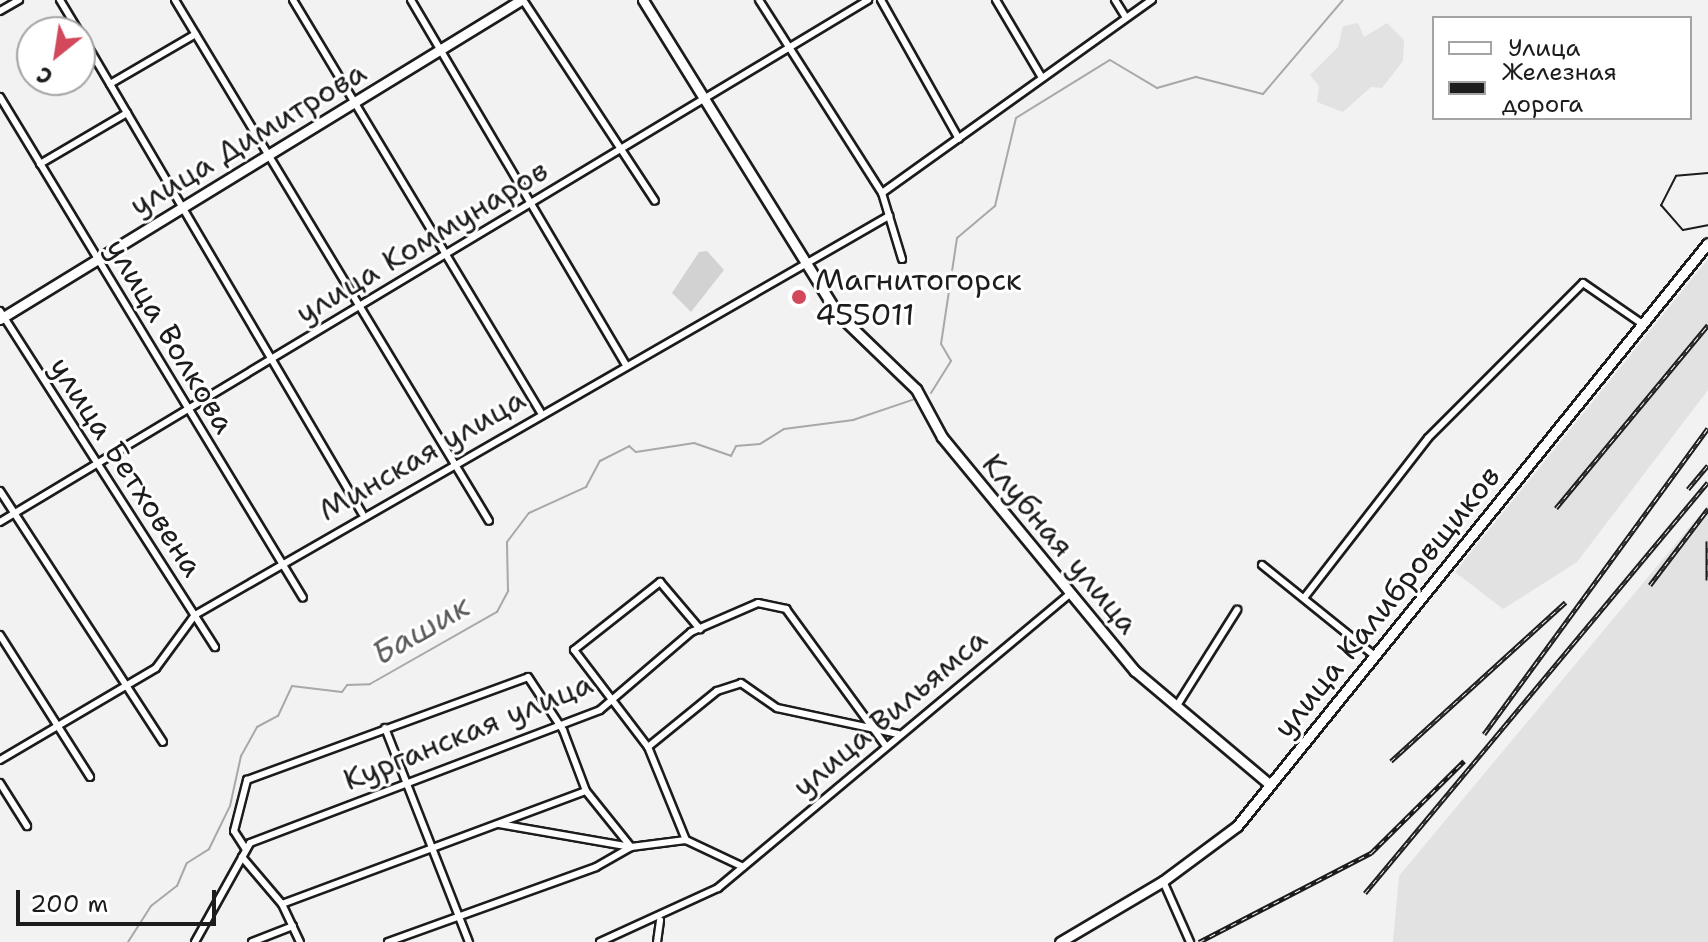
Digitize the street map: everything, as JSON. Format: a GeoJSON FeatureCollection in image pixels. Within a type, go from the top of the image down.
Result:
{"type":"FeatureCollection","features":[{"type":"Feature","properties":{"kind":"street"},"geometry":{"type":"LineString","coordinates":[[0,11],[19,0]]}},
{"type":"Feature","properties":{"kind":"street"},"geometry":{"type":"LineString","coordinates":[[175,0],[489,521]]}},
{"type":"Feature","properties":{"kind":"street"},"geometry":{"type":"LineString","coordinates":[[293,0],[540,411]]}},
{"type":"Feature","properties":{"kind":"street"},"geometry":{"type":"LineString","coordinates":[[411,0],[532,200],[625,364]]}},
{"type":"Feature","properties":{"kind":"street"},"geometry":{"type":"LineString","coordinates":[[522,0],[655,201]]}},
{"type":"Feature","properties":{"kind":"street","name":"улица Димитрова"},"geometry":{"type":"LineString","coordinates":[[1,316],[522,0]]}},
{"type":"Feature","properties":{"kind":"street","name":"Клубная улица"},"geometry":{"type":"LineString","coordinates":[[643,0],[804,266],[838,314],[916,389],[942,437],[1069,595],[1176,707],[1269,784]]}},
{"type":"Feature","properties":{"kind":"street"},"geometry":{"type":"LineString","coordinates":[[759,0],[882,193],[902,259]]}},
{"type":"Feature","properties":{"kind":"street","name":"улица Коммунаров"},"geometry":{"type":"LineString","coordinates":[[0,522],[868,0]]}},
{"type":"Feature","properties":{"kind":"street"},"geometry":{"type":"LineString","coordinates":[[881,0],[959,139]]}},
{"type":"Feature","properties":{"kind":"street"},"geometry":{"type":"LineString","coordinates":[[996,0],[1041,76]]}},
{"type":"Feature","properties":{"kind":"street"},"geometry":{"type":"LineString","coordinates":[[1115,0],[1125,16]]}},
{"type":"Feature","properties":{"kind":"street"},"geometry":{"type":"LineString","coordinates":[[882,193],[1041,76],[1152,0]]}},
{"type":"Feature","properties":{"kind":"street"},"geometry":{"type":"LineString","coordinates":[[110,84],[196,34]]}},
{"type":"Feature","properties":{"kind":"street"},"geometry":{"type":"LineString","coordinates":[[96,60],[362,513]]}},
{"type":"Feature","properties":{"kind":"street","name":"улица Волкова"},"geometry":{"type":"LineString","coordinates":[[0,97],[303,598]]}},
{"type":"Feature","properties":{"kind":"street"},"geometry":{"type":"LineString","coordinates":[[40,164],[127,113]]}},
{"type":"Feature","properties":{"kind":"street","name":"Минская улица"},"geometry":{"type":"LineString","coordinates":[[0,760],[156,668],[195,615],[362,513],[889,216]]}},
{"type":"Feature","properties":{"kind":"street","name":"улица Калибровщиков"},"geometry":{"type":"LineString","coordinates":[[1060,942],[1163,881],[1237,826],[1708,243]]}},
{"type":"Feature","properties":{"kind":"street"},"geometry":{"type":"LineString","coordinates":[[1304,598],[1428,438],[1583,283],[1641,323]]}},
{"type":"Feature","properties":{"kind":"street","name":"улица Бетховена"},"geometry":{"type":"LineString","coordinates":[[1,316],[215,647]]}},
{"type":"Feature","properties":{"kind":"street"},"geometry":{"type":"LineString","coordinates":[[0,491],[163,742]]}},
{"type":"Feature","properties":{"kind":"street"},"geometry":{"type":"LineString","coordinates":[[1262,565],[1376,657]]}},
{"type":"Feature","properties":{"kind":"street"},"geometry":{"type":"LineString","coordinates":[[686,840],[648,747],[613,698],[574,653],[576,646],[660,582],[700,629]]}},
{"type":"Feature","properties":{"kind":"street","name":"улица Вильямса"},"geometry":{"type":"LineString","coordinates":[[600,942],[660,920],[718,888],[898,734],[1069,595]]}},
{"type":"Feature","properties":{"kind":"street","name":"Курганская улица"},"geometry":{"type":"LineString","coordinates":[[245,848],[406,780],[558,725],[613,698],[700,629],[758,603],[778,603],[871,727]]}},
{"type":"Feature","properties":{"kind":"street"},"geometry":{"type":"LineString","coordinates":[[1176,707],[1237,610]]}},
{"type":"Feature","properties":{"kind":"street"},"geometry":{"type":"LineString","coordinates":[[0,635],[90,777]]}},
{"type":"Feature","properties":{"kind":"street"},"geometry":{"type":"LineString","coordinates":[[195,942],[245,848],[234,831],[247,780],[523,677],[558,725],[586,791],[631,847]]}},
{"type":"Feature","properties":{"kind":"street"},"geometry":{"type":"LineString","coordinates":[[648,747],[732,684],[749,685],[797,714],[898,734]]}},
{"type":"Feature","properties":{"kind":"street"},"geometry":{"type":"LineString","coordinates":[[871,727],[885,745]]}},
{"type":"Feature","properties":{"kind":"street"},"geometry":{"type":"LineString","coordinates":[[385,728],[469,942]]}},
{"type":"Feature","properties":{"kind":"street"},"geometry":{"type":"LineString","coordinates":[[0,783],[27,826]]}},
{"type":"Feature","properties":{"kind":"street"},"geometry":{"type":"LineString","coordinates":[[282,904],[586,791]]}},
{"type":"Feature","properties":{"kind":"street"},"geometry":{"type":"LineString","coordinates":[[499,824],[631,847],[686,840],[741,866]]}},
{"type":"Feature","properties":{"kind":"street"},"geometry":{"type":"LineString","coordinates":[[388,942],[596,867],[631,847]]}},
{"type":"Feature","properties":{"kind":"street"},"geometry":{"type":"LineString","coordinates":[[242,857],[282,904],[300,942]]}},
{"type":"Feature","properties":{"kind":"street"},"geometry":{"type":"LineString","coordinates":[[1163,881],[1190,942]]}},
{"type":"Feature","properties":{"kind":"street"},"geometry":{"type":"LineString","coordinates":[[657,942],[660,920]]}},
{"type":"Feature","properties":{"kind":"street"},"geometry":{"type":"LineString","coordinates":[[252,942],[293,926]]}},
{"type":"Feature","properties":{"kind":"shaded area"},"geometry":{"type":"Polygon","coordinates":[[[1358,23],[1364,37],[1387,23],[1404,40],[1403,61],[1382,88],[1371,87],[1343,112],[1317,102],[1319,86],[1310,75],[1338,47],[1343,26],[1358,23]]]}},
{"type":"Feature","properties":{"kind":"shaded area"},"geometry":{"type":"Polygon","coordinates":[[[707,251],[724,270],[691,312],[672,293],[699,252],[707,251]]]}},
{"type":"Feature","properties":{"kind":"shaded area"},"geometry":{"type":"Polygon","coordinates":[[[1708,259],[1708,390],[1577,562],[1503,609],[1455,572],[1708,259]]]}},
{"type":"Feature","properties":{"kind":"shaded area"},"geometry":{"type":"Polygon","coordinates":[[[1708,505],[1708,942],[1393,942],[1399,876],[1708,505]]]}},
{"type":"Feature","properties":{"kind":"waterway","name":"Башик"},"geometry":{"type":"LineString","coordinates":[[931,393],[951,361],[941,344],[957,238],[995,206],[1016,118],[1110,60],[1157,88],[1196,77],[1263,94],[1343,0]]}},
{"type":"Feature","properties":{"kind":"waterway","name":"Башик"},"geometry":{"type":"LineString","coordinates":[[128,942],[151,906],[177,886],[187,863],[209,849],[230,806],[241,756],[257,727],[278,716],[292,686],[342,692],[347,685],[370,684],[497,612],[508,591],[507,542],[529,513],[586,487],[600,461],[629,446],[636,452],[694,443],[731,456],[736,446],[760,444],[784,429],[853,420],[915,399]]}},
{"type":"Feature","properties":{"kind":"tram line"},"geometry":{"type":"LineString","coordinates":[[1708,173],[1676,176],[1661,205],[1683,230],[1708,225]]}},
{"type":"Feature","properties":{"kind":"railway"},"geometry":{"type":"LineString","coordinates":[[1556,508],[1708,325]]}},
{"type":"Feature","properties":{"kind":"railway"},"geometry":{"type":"LineString","coordinates":[[1484,734],[1708,428]]}},
{"type":"Feature","properties":{"kind":"railway"},"geometry":{"type":"LineString","coordinates":[[1688,489],[1708,465]]}},
{"type":"Feature","properties":{"kind":"railway"},"geometry":{"type":"LineString","coordinates":[[1365,893],[1708,482]]}},
{"type":"Feature","properties":{"kind":"railway"},"geometry":{"type":"LineString","coordinates":[[1650,585],[1708,509]]}},
{"type":"Feature","properties":{"kind":"railway"},"geometry":{"type":"LineString","coordinates":[[1708,541],[1708,580]]}},
{"type":"Feature","properties":{"kind":"railway"},"geometry":{"type":"LineString","coordinates":[[1391,761],[1566,602]]}},
{"type":"Feature","properties":{"kind":"railway"},"geometry":{"type":"LineString","coordinates":[[1199,942],[1371,853],[1464,761]]}},
{"type":"Feature","properties":{"kind":"place","name":"Магнитогорск 455011"},"geometry":{"type":"Point","coordinates":[799,297]}}]}
